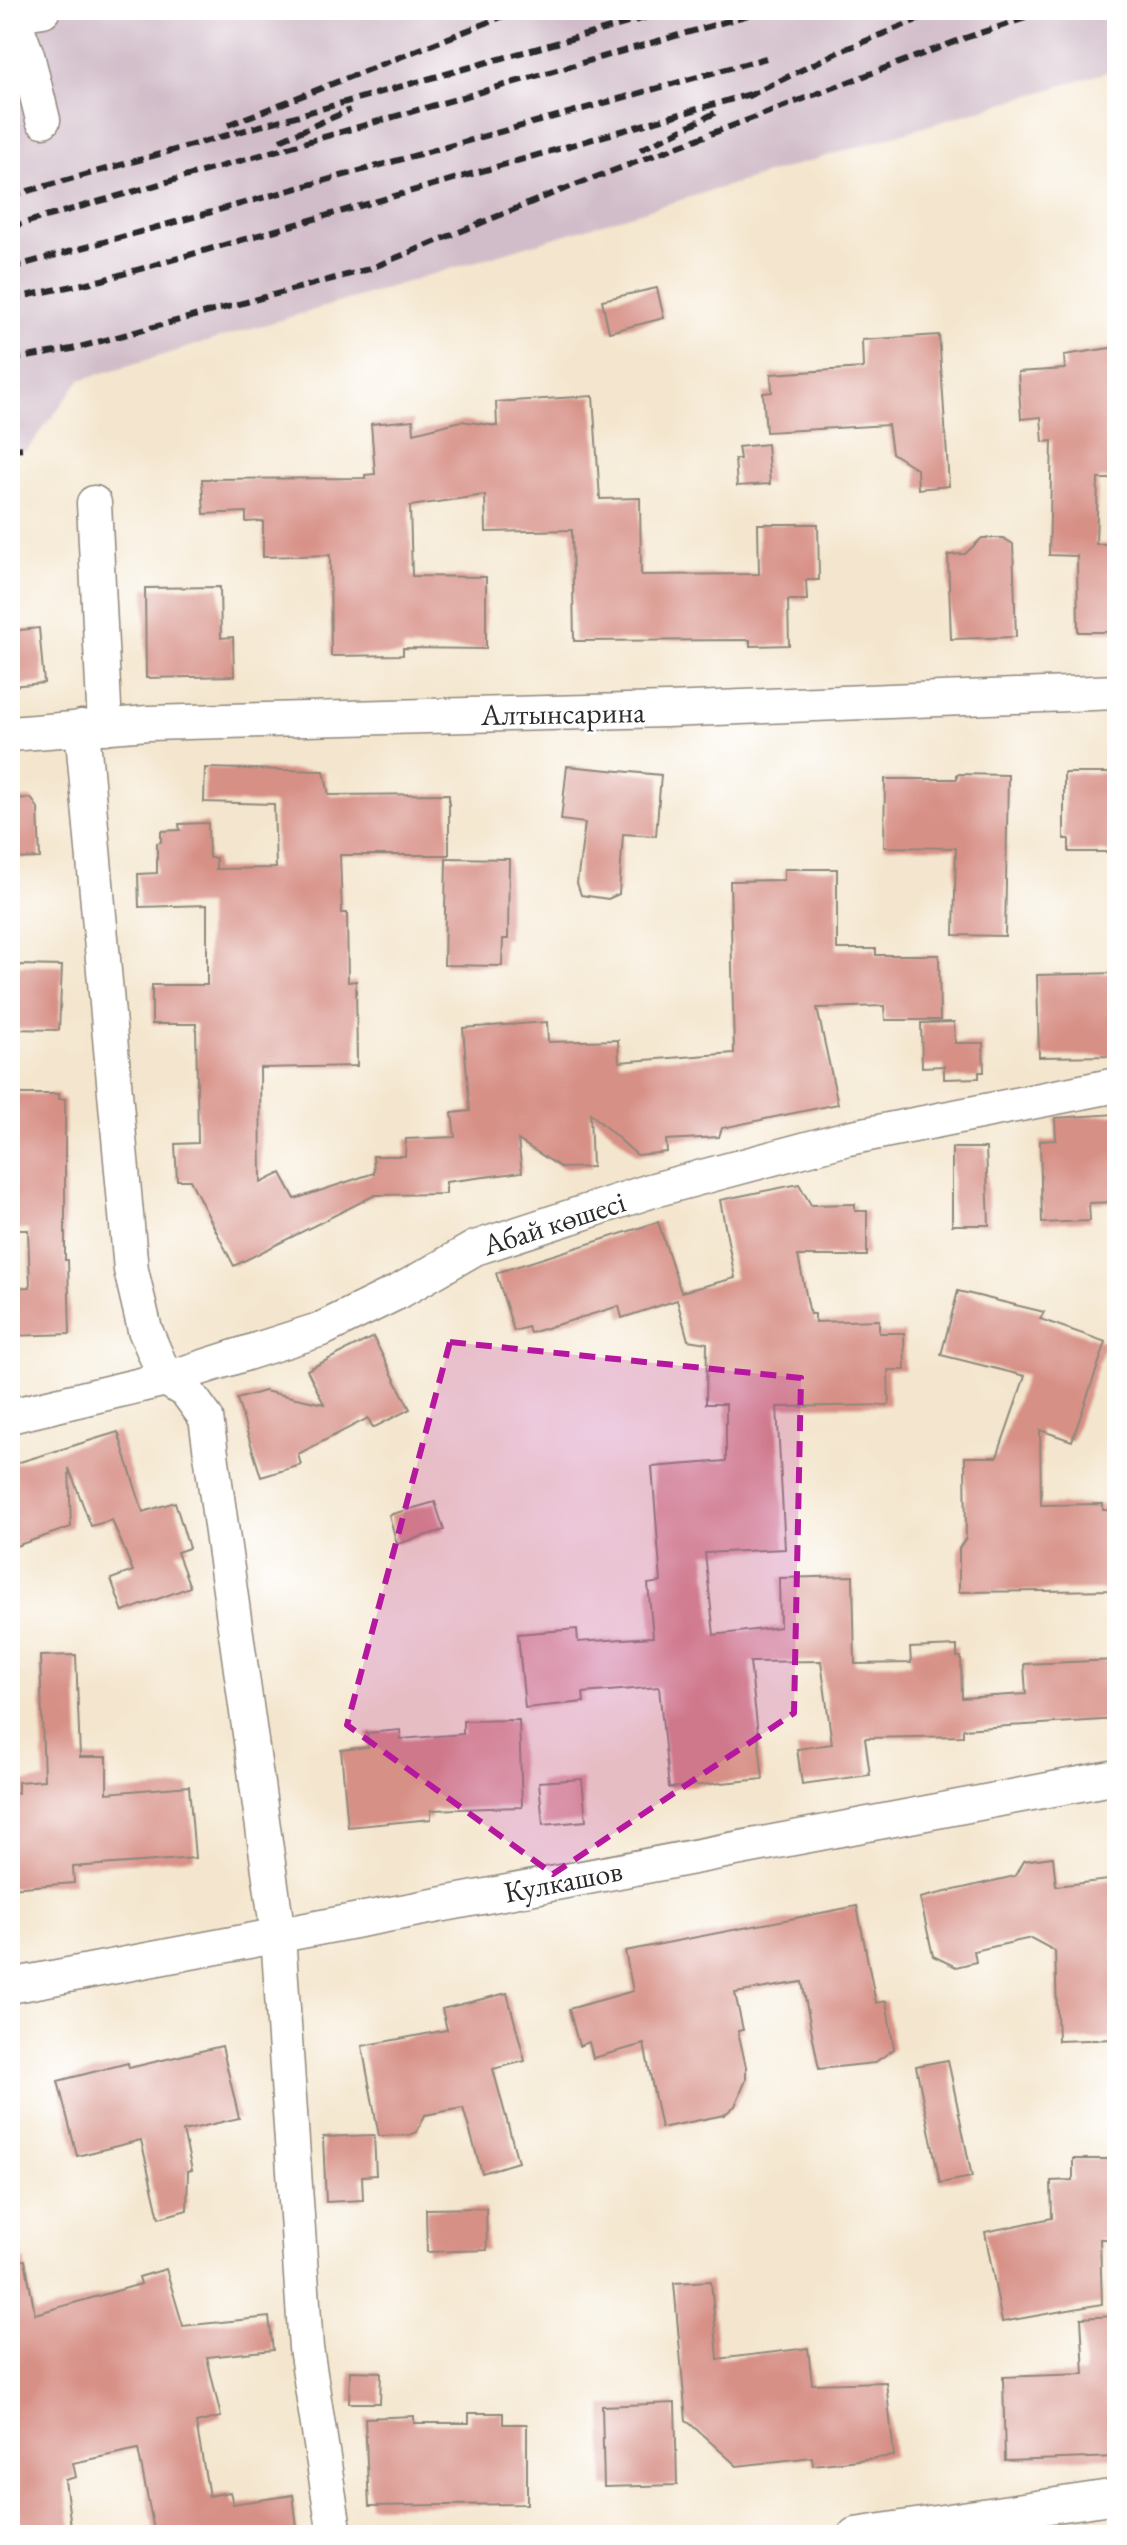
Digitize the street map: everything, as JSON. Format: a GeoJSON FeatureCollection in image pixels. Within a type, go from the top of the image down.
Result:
{"type":"FeatureCollection","features":[{"type":"Feature","properties":{"kind":"street"},"geometry":{"type":"LineString","coordinates":[[22,13],[27,55],[43,120]]}},
{"type":"Feature","properties":{"kind":"street"},"geometry":{"type":"LineString","coordinates":[[94,503],[93,727],[131,1270],[145,1330],[166,1379],[187,1392],[206,1418],[278,1935],[306,2348],[335,2535]]}},
{"type":"Feature","properties":{"kind":"street","name":"Алтынсарина"},"geometry":{"type":"LineString","coordinates":[[10,734],[93,727],[1117,692]]}},
{"type":"Feature","properties":{"kind":"street","name":"Абай көшесі"},"geometry":{"type":"LineString","coordinates":[[10,1416],[166,1379],[322,1329],[400,1291],[475,1248],[650,1191],[848,1138],[1117,1085]]}},
{"type":"Feature","properties":{"kind":"street","name":"Кулкашов"},"geometry":{"type":"LineString","coordinates":[[10,1986],[1117,1777]]}},
{"type":"Feature","properties":{"kind":"street"},"geometry":{"type":"LineString","coordinates":[[855,2535],[1117,2496]]}},
{"type":"Feature","properties":{"kind":"highlighted area"},"geometry":{"type":"Polygon","coordinates":[[[450,1342],[801,1378],[794,1713],[553,1874],[347,1725],[450,1342]]]}},
{"type":"Feature","properties":{"kind":"shaded area"},"geometry":{"type":"Polygon","coordinates":[[[10,10],[1117,10],[1117,69],[80,380],[27,450],[10,453],[10,10]]]}},
{"type":"Feature","properties":{"kind":"building"},"geometry":{"type":"Polygon","coordinates":[[[657,288],[664,318],[609,332],[602,300],[657,288]]]}},
{"type":"Feature","properties":{"kind":"building"},"geometry":{"type":"Polygon","coordinates":[[[939,335],[949,486],[918,489],[917,469],[892,453],[888,425],[766,432],[763,393],[772,392],[771,374],[863,368],[862,340],[939,335]]]}},
{"type":"Feature","properties":{"kind":"building"},"geometry":{"type":"Polygon","coordinates":[[[1117,347],[1117,479],[1098,479],[1096,544],[1117,544],[1117,632],[1078,632],[1077,556],[1049,555],[1052,441],[1043,442],[1041,417],[1021,419],[1018,372],[1065,369],[1064,355],[1117,347]]]}},
{"type":"Feature","properties":{"kind":"building"},"geometry":{"type":"Polygon","coordinates":[[[593,396],[600,499],[640,498],[641,575],[759,574],[758,524],[818,524],[819,580],[806,580],[807,600],[788,600],[789,645],[750,646],[750,640],[574,641],[572,530],[486,532],[485,495],[410,506],[412,576],[486,577],[486,649],[403,648],[403,655],[331,656],[330,555],[263,557],[263,521],[246,522],[246,512],[204,514],[202,479],[365,478],[365,475],[375,474],[371,424],[413,420],[414,433],[461,421],[497,426],[496,402],[593,396]]]}},
{"type":"Feature","properties":{"kind":"building"},"geometry":{"type":"Polygon","coordinates":[[[767,444],[770,484],[737,486],[735,459],[740,459],[738,447],[767,444]]]}},
{"type":"Feature","properties":{"kind":"building"},"geometry":{"type":"Polygon","coordinates":[[[982,538],[1003,538],[1013,544],[1016,637],[951,639],[948,555],[965,554],[982,538]]]}},
{"type":"Feature","properties":{"kind":"building"},"geometry":{"type":"Polygon","coordinates":[[[220,587],[221,638],[233,637],[234,676],[146,678],[145,588],[220,587]]]}},
{"type":"Feature","properties":{"kind":"building"},"geometry":{"type":"Polygon","coordinates":[[[39,628],[44,683],[10,686],[10,631],[39,628]]]}},
{"type":"Feature","properties":{"kind":"building"},"geometry":{"type":"Polygon","coordinates":[[[567,766],[661,775],[656,836],[623,834],[619,894],[608,899],[581,895],[577,883],[585,823],[561,820],[567,766]]]}},
{"type":"Feature","properties":{"kind":"building"},"geometry":{"type":"Polygon","coordinates":[[[205,768],[324,771],[329,795],[449,794],[449,855],[340,855],[342,913],[347,913],[348,982],[356,981],[357,1066],[260,1068],[261,1183],[281,1173],[295,1199],[374,1173],[373,1156],[405,1156],[406,1139],[455,1137],[452,1113],[470,1111],[463,1028],[547,1022],[548,1042],[618,1040],[619,1062],[734,1053],[730,881],[784,880],[784,869],[837,869],[837,949],[876,949],[876,955],[939,955],[940,1020],[885,1020],[884,1006],[817,1008],[838,1104],[722,1128],[719,1137],[666,1140],[667,1152],[637,1155],[590,1113],[592,1167],[562,1168],[518,1140],[522,1172],[446,1182],[446,1194],[375,1195],[234,1266],[190,1180],[177,1180],[175,1144],[198,1143],[196,1024],[152,1024],[152,985],[207,985],[207,905],[139,907],[138,874],[157,873],[157,843],[161,842],[161,831],[180,830],[179,824],[208,823],[209,858],[216,858],[216,869],[276,868],[274,804],[204,802],[205,768]]]}},
{"type":"Feature","properties":{"kind":"building"},"geometry":{"type":"Polygon","coordinates":[[[1064,773],[1117,773],[1117,838],[1113,838],[1113,852],[1069,852],[1069,839],[1064,839],[1064,773]]]}},
{"type":"Feature","properties":{"kind":"building"},"geometry":{"type":"Polygon","coordinates":[[[957,774],[1008,775],[1005,936],[954,935],[956,848],[884,847],[885,779],[957,779],[957,774]]]}},
{"type":"Feature","properties":{"kind":"building"},"geometry":{"type":"Polygon","coordinates":[[[31,798],[38,808],[40,858],[10,859],[10,799],[31,798]]]}},
{"type":"Feature","properties":{"kind":"building"},"geometry":{"type":"Polygon","coordinates":[[[446,858],[509,859],[508,939],[503,939],[502,966],[444,965],[446,858]]]}},
{"type":"Feature","properties":{"kind":"building"},"geometry":{"type":"Polygon","coordinates":[[[18,965],[62,966],[59,1030],[10,1029],[10,971],[18,971],[18,965]]]}},
{"type":"Feature","properties":{"kind":"building"},"geometry":{"type":"Polygon","coordinates":[[[1117,973],[1117,1056],[1039,1057],[1037,975],[1117,973]]]}},
{"type":"Feature","properties":{"kind":"building"},"geometry":{"type":"Polygon","coordinates":[[[954,1022],[955,1043],[983,1043],[984,1072],[979,1072],[979,1078],[944,1079],[944,1066],[922,1067],[921,1023],[954,1022]]]}},
{"type":"Feature","properties":{"kind":"building"},"geometry":{"type":"Polygon","coordinates":[[[10,1094],[59,1094],[59,1099],[65,1099],[65,1260],[68,1260],[70,1334],[10,1336],[10,1288],[30,1287],[28,1230],[10,1230],[10,1094]]]}},
{"type":"Feature","properties":{"kind":"building"},"geometry":{"type":"Polygon","coordinates":[[[1117,1114],[1117,1202],[1089,1203],[1090,1221],[1042,1223],[1040,1141],[1056,1140],[1055,1118],[1117,1114]]]}},
{"type":"Feature","properties":{"kind":"building"},"geometry":{"type":"Polygon","coordinates":[[[952,1148],[986,1148],[989,1225],[952,1225],[952,1148]]]}},
{"type":"Feature","properties":{"kind":"building"},"geometry":{"type":"Polygon","coordinates":[[[799,1184],[811,1205],[855,1204],[855,1211],[867,1211],[867,1256],[798,1256],[810,1314],[815,1314],[815,1322],[879,1320],[879,1333],[904,1333],[905,1370],[888,1370],[889,1405],[777,1407],[785,1549],[705,1553],[714,1635],[780,1627],[779,1578],[853,1576],[855,1664],[911,1663],[910,1648],[957,1646],[957,1657],[961,1657],[962,1698],[1026,1694],[1024,1664],[1117,1660],[1117,1719],[963,1729],[963,1736],[865,1738],[870,1775],[802,1784],[797,1749],[832,1744],[821,1661],[750,1662],[763,1779],[669,1788],[659,1687],[583,1693],[584,1702],[525,1708],[518,1634],[577,1629],[578,1642],[653,1637],[648,1584],[661,1582],[652,1467],[726,1461],[726,1404],[706,1404],[707,1343],[688,1340],[677,1300],[622,1318],[619,1306],[530,1333],[528,1327],[514,1331],[496,1273],[658,1222],[681,1292],[735,1278],[720,1200],[799,1184]]]}},
{"type":"Feature","properties":{"kind":"building"},"geometry":{"type":"Polygon","coordinates":[[[958,1291],[1044,1312],[1040,1319],[1106,1342],[1072,1441],[1040,1430],[1041,1505],[1103,1504],[1103,1510],[1114,1510],[1116,1590],[959,1592],[959,1548],[966,1538],[965,1457],[997,1457],[1025,1376],[941,1355],[958,1291]]]}},
{"type":"Feature","properties":{"kind":"building"},"geometry":{"type":"Polygon","coordinates":[[[373,1337],[410,1409],[373,1428],[368,1418],[298,1454],[301,1465],[261,1477],[237,1399],[264,1391],[324,1404],[307,1370],[373,1337]]]}},
{"type":"Feature","properties":{"kind":"building"},"geometry":{"type":"Polygon","coordinates":[[[118,1432],[143,1512],[175,1502],[189,1548],[177,1552],[190,1587],[123,1612],[111,1579],[133,1571],[112,1520],[91,1526],[69,1468],[71,1527],[10,1548],[10,1465],[118,1432]]]}},
{"type":"Feature","properties":{"kind":"building"},"geometry":{"type":"Polygon","coordinates":[[[435,1502],[444,1530],[397,1544],[389,1515],[435,1502]]]}},
{"type":"Feature","properties":{"kind":"building"},"geometry":{"type":"Polygon","coordinates":[[[76,1655],[80,1757],[107,1757],[107,1793],[189,1786],[195,1858],[73,1867],[74,1883],[10,1888],[10,1793],[18,1793],[18,1782],[44,1780],[40,1656],[76,1655]]]}},
{"type":"Feature","properties":{"kind":"building"},"geometry":{"type":"Polygon","coordinates":[[[519,1720],[522,1807],[431,1810],[431,1819],[348,1827],[341,1750],[368,1747],[367,1733],[400,1730],[401,1739],[463,1734],[463,1721],[519,1720]]]}},
{"type":"Feature","properties":{"kind":"building"},"geometry":{"type":"Polygon","coordinates":[[[582,1779],[586,1821],[543,1825],[539,1782],[582,1779]]]}},
{"type":"Feature","properties":{"kind":"building"},"geometry":{"type":"Polygon","coordinates":[[[1053,1857],[1056,1886],[1117,1879],[1117,1937],[1113,1938],[1116,2039],[1058,2041],[1055,1951],[1031,1938],[974,1951],[976,1962],[956,1967],[933,1956],[920,1898],[1015,1876],[1023,1861],[1053,1857]]]}},
{"type":"Feature","properties":{"kind":"building"},"geometry":{"type":"Polygon","coordinates":[[[857,1906],[876,2003],[886,2001],[894,2049],[874,2063],[819,2069],[802,1982],[735,1993],[743,2030],[738,2031],[746,2080],[735,2106],[724,2115],[661,2128],[644,2044],[593,2058],[589,2042],[579,2046],[569,2009],[633,1991],[625,1951],[857,1906]]]}},
{"type":"Feature","properties":{"kind":"building"},"geometry":{"type":"Polygon","coordinates":[[[507,1993],[525,2061],[493,2069],[518,2162],[482,2173],[463,2108],[425,2115],[417,2132],[409,2135],[379,2136],[362,2046],[447,2030],[442,2009],[507,1993]]]}},
{"type":"Feature","properties":{"kind":"building"},"geometry":{"type":"Polygon","coordinates":[[[222,2046],[239,2118],[183,2131],[192,2170],[188,2171],[187,2210],[159,2218],[141,2140],[77,2156],[58,2081],[128,2063],[129,2068],[222,2046]]]}},
{"type":"Feature","properties":{"kind":"building"},"geometry":{"type":"Polygon","coordinates":[[[948,2060],[972,2177],[940,2183],[916,2066],[948,2060]]]}},
{"type":"Feature","properties":{"kind":"building"},"geometry":{"type":"Polygon","coordinates":[[[374,2135],[376,2175],[362,2176],[363,2200],[326,2202],[323,2137],[374,2135]]]}},
{"type":"Feature","properties":{"kind":"building"},"geometry":{"type":"Polygon","coordinates":[[[1073,2159],[1117,2159],[1117,2239],[1100,2239],[1102,2304],[1002,2322],[985,2232],[1052,2218],[1051,2181],[1073,2180],[1073,2159]]]}},
{"type":"Feature","properties":{"kind":"building"},"geometry":{"type":"Polygon","coordinates":[[[486,2208],[487,2250],[427,2252],[426,2209],[486,2208]]]}},
{"type":"Feature","properties":{"kind":"building"},"geometry":{"type":"Polygon","coordinates":[[[25,2260],[35,2314],[141,2284],[139,2277],[166,2269],[183,2326],[269,2317],[273,2350],[207,2357],[221,2417],[196,2423],[209,2496],[230,2492],[233,2504],[293,2495],[298,2535],[155,2535],[138,2449],[73,2463],[76,2477],[65,2480],[72,2535],[10,2535],[10,2261],[25,2260]]]}},
{"type":"Feature","properties":{"kind":"building"},"geometry":{"type":"Polygon","coordinates":[[[711,2281],[718,2359],[808,2348],[812,2384],[886,2382],[894,2456],[813,2465],[812,2457],[737,2466],[686,2420],[674,2283],[711,2281]]]}},
{"type":"Feature","properties":{"kind":"building"},"geometry":{"type":"Polygon","coordinates":[[[1113,2316],[1114,2343],[1117,2343],[1117,2457],[1005,2461],[1003,2377],[1084,2374],[1081,2318],[1113,2316]]]}},
{"type":"Feature","properties":{"kind":"building"},"geometry":{"type":"Polygon","coordinates":[[[350,2371],[381,2372],[380,2403],[349,2403],[350,2371]]]}},
{"type":"Feature","properties":{"kind":"building"},"geometry":{"type":"Polygon","coordinates":[[[675,2403],[677,2485],[604,2487],[602,2406],[675,2403]]]}},
{"type":"Feature","properties":{"kind":"building"},"geometry":{"type":"Polygon","coordinates":[[[469,2413],[503,2413],[503,2424],[527,2424],[527,2504],[369,2506],[365,2418],[414,2416],[414,2423],[469,2423],[469,2413]]]}},
{"type":"Feature","properties":{"kind":"railway"},"geometry":{"type":"LineString","coordinates":[[228,125],[519,10]]}},
{"type":"Feature","properties":{"kind":"railway"},"geometry":{"type":"LineString","coordinates":[[10,196],[674,10]]}},
{"type":"Feature","properties":{"kind":"railway"},"geometry":{"type":"LineString","coordinates":[[10,227],[766,10]]}},
{"type":"Feature","properties":{"kind":"railway"},"geometry":{"type":"LineString","coordinates":[[747,97],[834,54],[941,10]]}},
{"type":"Feature","properties":{"kind":"railway"},"geometry":{"type":"LineString","coordinates":[[10,360],[72,349],[369,269],[554,193],[965,38],[1050,10]]}},
{"type":"Feature","properties":{"kind":"railway"},"geometry":{"type":"LineString","coordinates":[[10,268],[766,58]]}},
{"type":"Feature","properties":{"kind":"railway"},"geometry":{"type":"LineString","coordinates":[[10,299],[102,280],[757,92]]}},
{"type":"Feature","properties":{"kind":"railway"},"geometry":{"type":"LineString","coordinates":[[280,140],[350,110]]}},
{"type":"Feature","properties":{"kind":"railway"},"geometry":{"type":"LineString","coordinates":[[640,150],[715,113]]}},
{"type":"Feature","properties":{"kind":"railway"},"geometry":{"type":"LineString","coordinates":[[10,449],[25,448]]}}]}
